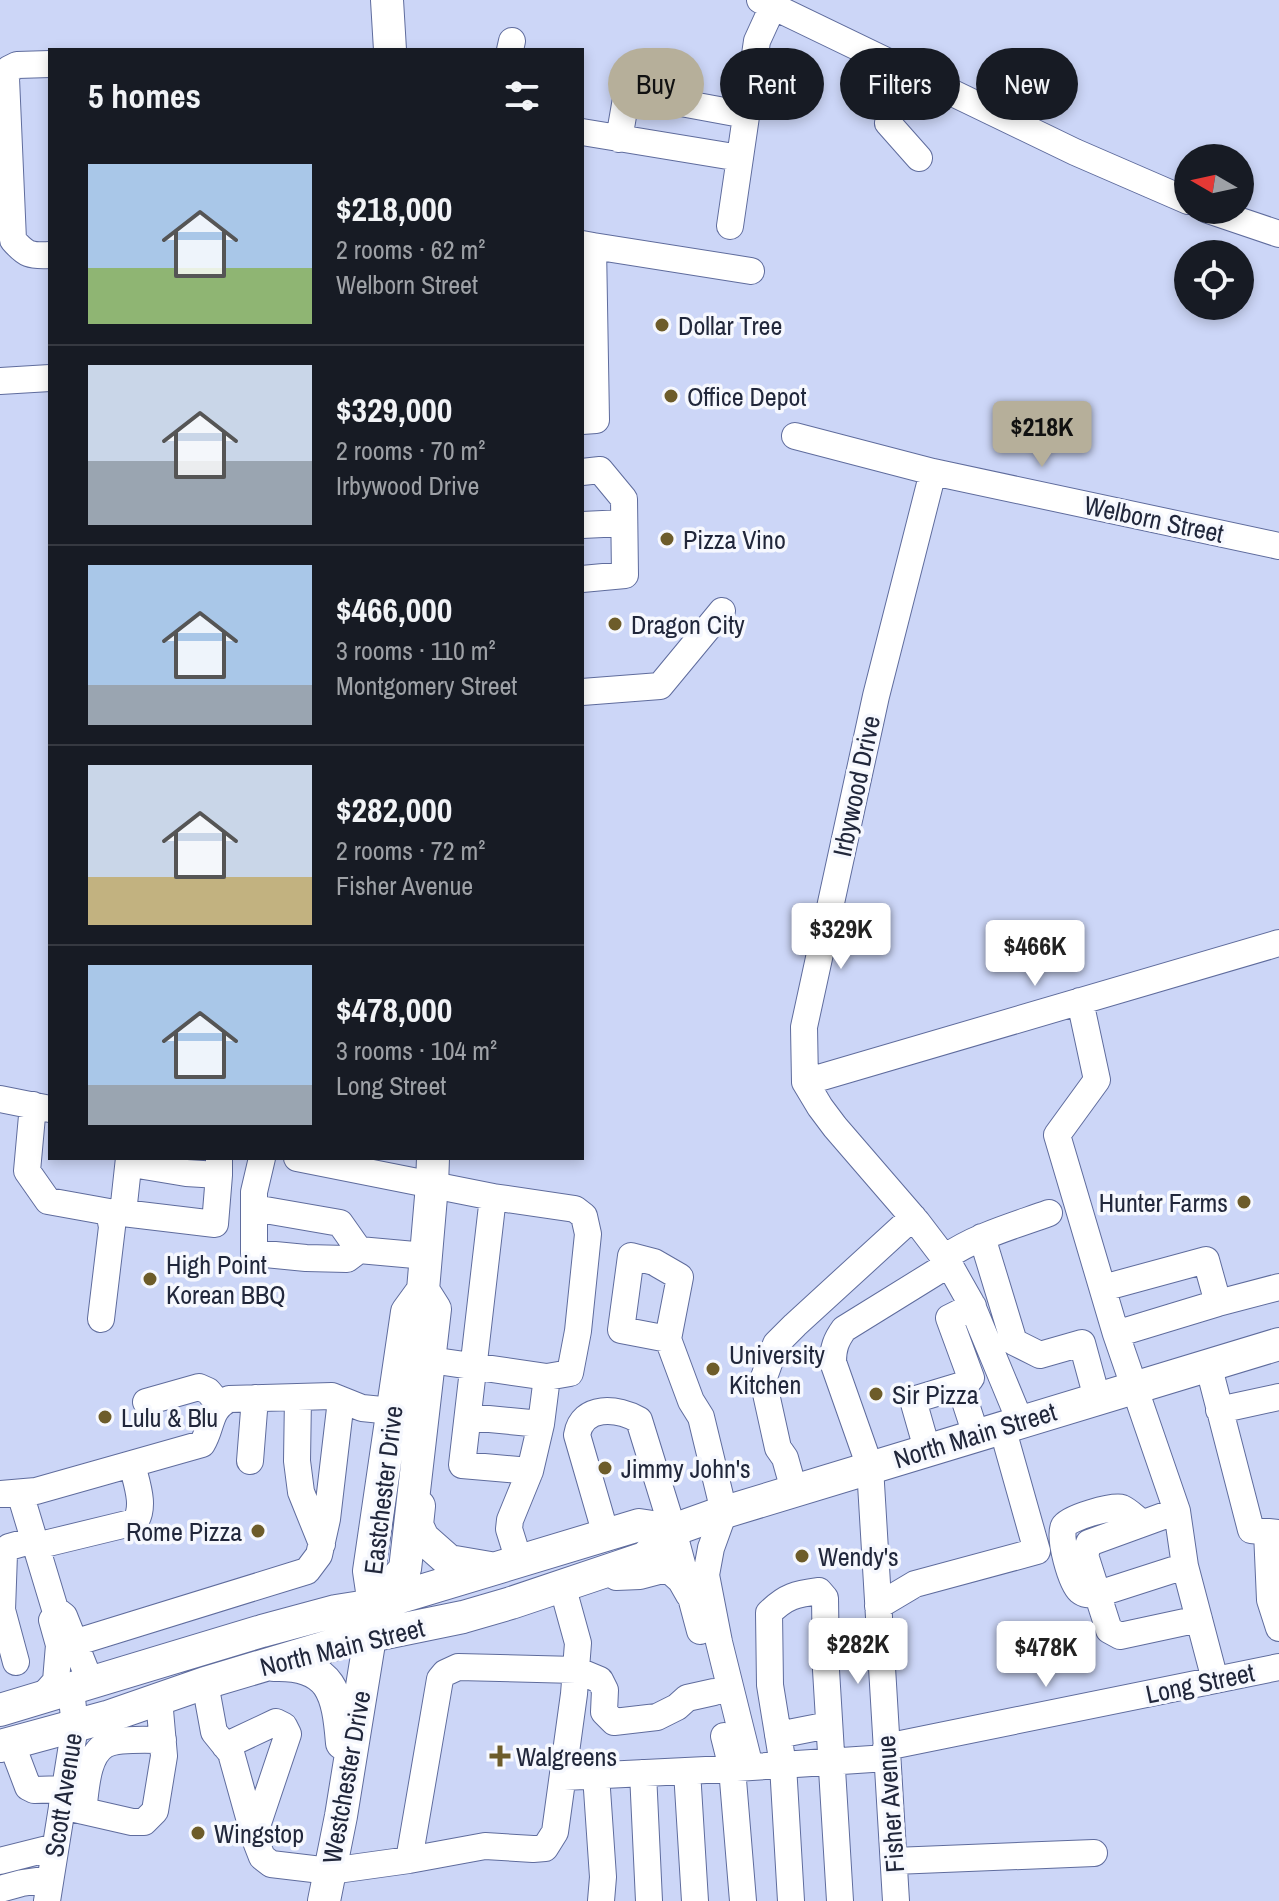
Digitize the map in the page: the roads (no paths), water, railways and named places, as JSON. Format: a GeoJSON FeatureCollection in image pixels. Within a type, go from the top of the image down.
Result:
{"type":"FeatureCollection","features":[{"type":"Feature","properties":{"kind":"main road"},"geometry":{"type":"LineString","coordinates":[[387,0],[390,48]]}},
{"type":"Feature","properties":{"kind":"main road","name":"Eastchester Drive"},"geometry":{"type":"LineString","coordinates":[[374,1605],[369,1571],[407,1312],[423,1290],[433,1172]]}},
{"type":"Feature","properties":{"kind":"main road","name":"Eastchester Drive"},"geometry":{"type":"LineString","coordinates":[[374,1605],[405,1569],[435,1309],[423,1290]]}},
{"type":"Feature","properties":{"kind":"main road","name":"North Main Street"},"geometry":{"type":"LineString","coordinates":[[6,1744],[107,1717],[205,1683],[346,1641],[463,1617],[645,1558],[673,1530],[724,1512],[1279,1344]]}},
{"type":"Feature","properties":{"kind":"main road"},"geometry":{"type":"LineString","coordinates":[[418,1461],[424,1472],[417,1525],[423,1538],[449,1561],[506,1564]]}},
{"type":"Feature","properties":{"kind":"main road","name":"North Main Street"},"geometry":{"type":"LineString","coordinates":[[0,1710],[292,1623],[374,1605],[639,1525],[673,1530]]}},
{"type":"Feature","properties":{"kind":"main road","name":"Westchester Drive"},"geometry":{"type":"LineString","coordinates":[[327,1886],[374,1605]]}},
{"type":"Feature","properties":{"kind":"main road"},"geometry":{"type":"LineString","coordinates":[[266,1666],[283,1665],[313,1671],[324,1679],[335,1696],[343,1746],[341,1816]]}},
{"type":"Feature","properties":{"kind":"street"},"geometry":{"type":"LineString","coordinates":[[756,48],[767,3],[803,9],[868,48]]}},
{"type":"Feature","properties":{"kind":"street"},"geometry":{"type":"LineString","coordinates":[[48,64],[17,65],[9,69],[6,78],[13,240],[33,256],[48,255]]}},
{"type":"Feature","properties":{"kind":"street"},"geometry":{"type":"LineString","coordinates":[[619,139],[627,93],[720,110]]}},
{"type":"Feature","properties":{"kind":"street"},"geometry":{"type":"LineString","coordinates":[[960,97],[1174,195]]}},
{"type":"Feature","properties":{"kind":"street"},"geometry":{"type":"LineString","coordinates":[[730,226],[745,120]]}},
{"type":"Feature","properties":{"kind":"street"},"geometry":{"type":"LineString","coordinates":[[889,120],[888,123],[919,158]]}},
{"type":"Feature","properties":{"kind":"street"},"geometry":{"type":"LineString","coordinates":[[584,132],[740,158]]}},
{"type":"Feature","properties":{"kind":"street"},"geometry":{"type":"LineString","coordinates":[[1249,224],[1279,234]]}},
{"type":"Feature","properties":{"kind":"street"},"geometry":{"type":"LineString","coordinates":[[584,421],[596,420],[588,375],[587,245],[751,271]]}},
{"type":"Feature","properties":{"kind":"street"},"geometry":{"type":"LineString","coordinates":[[0,381],[48,378]]}},
{"type":"Feature","properties":{"kind":"street","name":"Welborn Street"},"geometry":{"type":"LineString","coordinates":[[795,436],[933,472],[1279,546]]}},
{"type":"Feature","properties":{"kind":"street"},"geometry":{"type":"LineString","coordinates":[[584,472],[600,470],[624,499],[625,575],[584,579]]}},
{"type":"Feature","properties":{"kind":"street","name":"Irbywood Drive"},"geometry":{"type":"LineString","coordinates":[[805,1082],[804,1027],[876,696],[933,472]]}},
{"type":"Feature","properties":{"kind":"street"},"geometry":{"type":"LineString","coordinates":[[584,525],[624,523]]}},
{"type":"Feature","properties":{"kind":"street"},"geometry":{"type":"LineString","coordinates":[[584,692],[660,686],[722,611]]}},
{"type":"Feature","properties":{"kind":"street"},"geometry":{"type":"LineString","coordinates":[[878,1606],[915,1584],[1037,1551],[999,1428],[998,1367],[973,1306],[946,1261],[913,1217],[835,1127],[805,1082],[1279,943]]}},
{"type":"Feature","properties":{"kind":"street"},"geometry":{"type":"LineString","coordinates":[[1080,1001],[1097,1080],[1057,1135],[1116,1334],[1177,1511],[1185,1566],[1215,1680]]}},
{"type":"Feature","properties":{"kind":"street"},"geometry":{"type":"LineString","coordinates":[[0,1099],[41,1107],[27,1171],[48,1201],[215,1224],[219,1167],[186,1173],[138,1165],[134,1160]]}},
{"type":"Feature","properties":{"kind":"street"},"geometry":{"type":"LineString","coordinates":[[101,1319],[112,1227],[131,1160]]}},
{"type":"Feature","properties":{"kind":"street"},"geometry":{"type":"LineString","coordinates":[[262,1160],[254,1200],[254,1253],[426,1256]]}},
{"type":"Feature","properties":{"kind":"street"},"geometry":{"type":"LineString","coordinates":[[316,1160],[433,1172],[493,1197],[575,1209],[584,1216],[588,1234],[578,1331],[570,1373],[547,1377],[430,1360]]}},
{"type":"Feature","properties":{"kind":"street"},"geometry":{"type":"LineString","coordinates":[[493,1197],[462,1465],[530,1471]]}},
{"type":"Feature","properties":{"kind":"street"},"geometry":{"type":"LineString","coordinates":[[254,1200],[340,1223],[353,1255]]}},
{"type":"Feature","properties":{"kind":"street","name":"Fisher Avenue"},"geometry":{"type":"LineString","coordinates":[[896,1901],[870,1467],[833,1362],[833,1350],[844,1329],[946,1261],[958,1248],[1049,1213]]}},
{"type":"Feature","properties":{"kind":"street"},"geometry":{"type":"LineString","coordinates":[[794,1490],[785,1458],[778,1448],[763,1380],[771,1353],[795,1325],[913,1217]]}},
{"type":"Feature","properties":{"kind":"street"},"geometry":{"type":"LineString","coordinates":[[982,1237],[1014,1342],[1040,1355],[1082,1343],[1097,1398]]}},
{"type":"Feature","properties":{"kind":"street"},"geometry":{"type":"LineString","coordinates":[[1103,1288],[1206,1260],[1218,1303]]}},
{"type":"Feature","properties":{"kind":"street"},"geometry":{"type":"LineString","coordinates":[[1116,1334],[1279,1287]]}},
{"type":"Feature","properties":{"kind":"street"},"geometry":{"type":"LineString","coordinates":[[973,1306],[949,1318],[966,1382],[999,1428]]}},
{"type":"Feature","properties":{"kind":"street"},"geometry":{"type":"LineString","coordinates":[[668,1339],[691,1401],[701,1417],[724,1512],[711,1548],[706,1575],[741,1768],[743,1901]]}},
{"type":"Feature","properties":{"kind":"street"},"geometry":{"type":"LineString","coordinates":[[1208,1364],[1251,1530],[1273,1532],[1270,1600],[1279,1628]]}},
{"type":"Feature","properties":{"kind":"street"},"geometry":{"type":"LineString","coordinates":[[927,1449],[913,1400],[966,1382],[998,1367]]}},
{"type":"Feature","properties":{"kind":"street"},"geometry":{"type":"LineString","coordinates":[[506,1564],[510,1520],[530,1471],[541,1424],[547,1377]]}},
{"type":"Feature","properties":{"kind":"street"},"geometry":{"type":"LineString","coordinates":[[146,1402],[199,1387],[208,1391],[219,1404]]}},
{"type":"Feature","properties":{"kind":"street"},"geometry":{"type":"LineString","coordinates":[[68,1690],[56,1681],[59,1645],[52,1621],[55,1609],[35,1543],[10,1494],[36,1491],[202,1444],[213,1412],[219,1404],[229,1399],[332,1396],[362,1408],[392,1411]]}},
{"type":"Feature","properties":{"kind":"street"},"geometry":{"type":"LineString","coordinates":[[298,1397],[297,1461],[301,1492],[322,1544]]}},
{"type":"Feature","properties":{"kind":"street"},"geometry":{"type":"LineString","coordinates":[[1219,1410],[1279,1397]]}},
{"type":"Feature","properties":{"kind":"street"},"geometry":{"type":"LineString","coordinates":[[250,1461],[255,1398]]}},
{"type":"Feature","properties":{"kind":"street"},"geometry":{"type":"LineString","coordinates":[[74,1643],[307,1571],[319,1555],[327,1519],[341,1400]]}},
{"type":"Feature","properties":{"kind":"street"},"geometry":{"type":"LineString","coordinates":[[606,1535],[577,1435],[578,1427],[587,1417],[613,1410],[639,1420],[693,1601],[714,1692],[741,1768]]}},
{"type":"Feature","properties":{"kind":"street"},"geometry":{"type":"LineString","coordinates":[[468,1417],[541,1424]]}},
{"type":"Feature","properties":{"kind":"street"},"geometry":{"type":"LineString","coordinates":[[16,1662],[2,1610],[4,1554],[9,1547],[135,1522],[140,1515],[140,1498],[132,1464]]}},
{"type":"Feature","properties":{"kind":"street"},"geometry":{"type":"LineString","coordinates":[[1177,1511],[1089,1543],[1085,1555],[1109,1630],[1120,1636],[1199,1619]]}},
{"type":"Feature","properties":{"kind":"street"},"geometry":{"type":"LineString","coordinates":[[1098,1594],[1185,1566]]}},
{"type":"Feature","properties":{"kind":"street"},"geometry":{"type":"LineString","coordinates":[[205,1683],[214,1732],[231,1753],[262,1857],[271,1864],[327,1886],[409,1860],[485,1846],[545,1848],[555,1832],[576,1670],[578,1643],[574,1582],[670,1571],[681,1581],[693,1601]]}},
{"type":"Feature","properties":{"kind":"street"},"geometry":{"type":"LineString","coordinates":[[791,1901],[783,1765],[770,1685],[769,1613],[781,1601],[796,1594],[819,1591],[825,1598],[826,1670],[840,1901]]}},
{"type":"Feature","properties":{"kind":"street","name":"Scott Avenue"},"geometry":{"type":"LineString","coordinates":[[48,1890],[55,1847],[70,1802],[75,1726],[68,1690],[74,1643],[64,1616],[55,1609]]}},
{"type":"Feature","properties":{"kind":"street"},"geometry":{"type":"LineString","coordinates":[[164,1617],[179,1657]]}},
{"type":"Feature","properties":{"kind":"street"},"geometry":{"type":"LineString","coordinates":[[409,1860],[440,1679],[445,1673],[458,1667],[576,1670],[600,1680],[605,1690],[604,1712],[614,1722],[657,1717],[687,1698],[714,1692]]}},
{"type":"Feature","properties":{"kind":"street","name":"Long Street"},"geometry":{"type":"LineString","coordinates":[[564,1777],[832,1762],[1279,1667]]}},
{"type":"Feature","properties":{"kind":"street"},"geometry":{"type":"LineString","coordinates":[[6,1744],[28,1787],[132,1822],[144,1822],[155,1811],[164,1756],[159,1699]]}},
{"type":"Feature","properties":{"kind":"street"},"geometry":{"type":"LineString","coordinates":[[225,1746],[276,1722],[284,1726],[288,1734],[254,1835]]}},
{"type":"Feature","properties":{"kind":"street"},"geometry":{"type":"LineString","coordinates":[[778,1735],[829,1725]]}},
{"type":"Feature","properties":{"kind":"street"},"geometry":{"type":"LineString","coordinates":[[70,1802],[97,1751],[106,1743],[163,1740]]}},
{"type":"Feature","properties":{"kind":"street"},"geometry":{"type":"LineString","coordinates":[[687,1771],[695,1901]]}},
{"type":"Feature","properties":{"kind":"street"},"geometry":{"type":"LineString","coordinates":[[643,1773],[649,1901]]}},
{"type":"Feature","properties":{"kind":"street"},"geometry":{"type":"LineString","coordinates":[[594,1901],[603,1877],[596,1775]]}},
{"type":"Feature","properties":{"kind":"street"},"geometry":{"type":"LineString","coordinates":[[0,1861],[55,1847]]}},
{"type":"Feature","properties":{"kind":"street"},"geometry":{"type":"LineString","coordinates":[[894,1861],[1094,1853]]}},
{"type":"Feature","properties":{"kind":"street"},"geometry":{"type":"LineString","coordinates":[[0,1889],[22,1883],[48,1890]]}},
{"type":"Feature","properties":{"kind":"place","name":"Dollar Tree"},"geometry":{"type":"Point","coordinates":[662,325]}},
{"type":"Feature","properties":{"kind":"place","name":"Office Depot"},"geometry":{"type":"Point","coordinates":[671,396]}},
{"type":"Feature","properties":{"kind":"place","name":"Pizza Vino"},"geometry":{"type":"Point","coordinates":[667,539]}},
{"type":"Feature","properties":{"kind":"place","name":"Dragon City"},"geometry":{"type":"Point","coordinates":[615,624]}},
{"type":"Feature","properties":{"kind":"place","name":"Hunter Farms"},"geometry":{"type":"Point","coordinates":[1244,1202]}},
{"type":"Feature","properties":{"kind":"place","name":"High Point Korean BBQ"},"geometry":{"type":"Point","coordinates":[150,1279]}},
{"type":"Feature","properties":{"kind":"place","name":"University Kitchen"},"geometry":{"type":"Point","coordinates":[713,1369]}},
{"type":"Feature","properties":{"kind":"place","name":"Sir Pizza"},"geometry":{"type":"Point","coordinates":[876,1394]}},
{"type":"Feature","properties":{"kind":"place","name":"Lulu & Blu"},"geometry":{"type":"Point","coordinates":[105,1417]}},
{"type":"Feature","properties":{"kind":"place","name":"Jimmy John's"},"geometry":{"type":"Point","coordinates":[605,1468]}},
{"type":"Feature","properties":{"kind":"place","name":"Rome Pizza"},"geometry":{"type":"Point","coordinates":[258,1531]}},
{"type":"Feature","properties":{"kind":"place","name":"Wendy's"},"geometry":{"type":"Point","coordinates":[802,1556]}},
{"type":"Feature","properties":{"kind":"place","name":"Walgreens"},"geometry":{"type":"Point","coordinates":[500,1756]}},
{"type":"Feature","properties":{"kind":"place","name":"Wingstop"},"geometry":{"type":"Point","coordinates":[198,1833]}}]}
